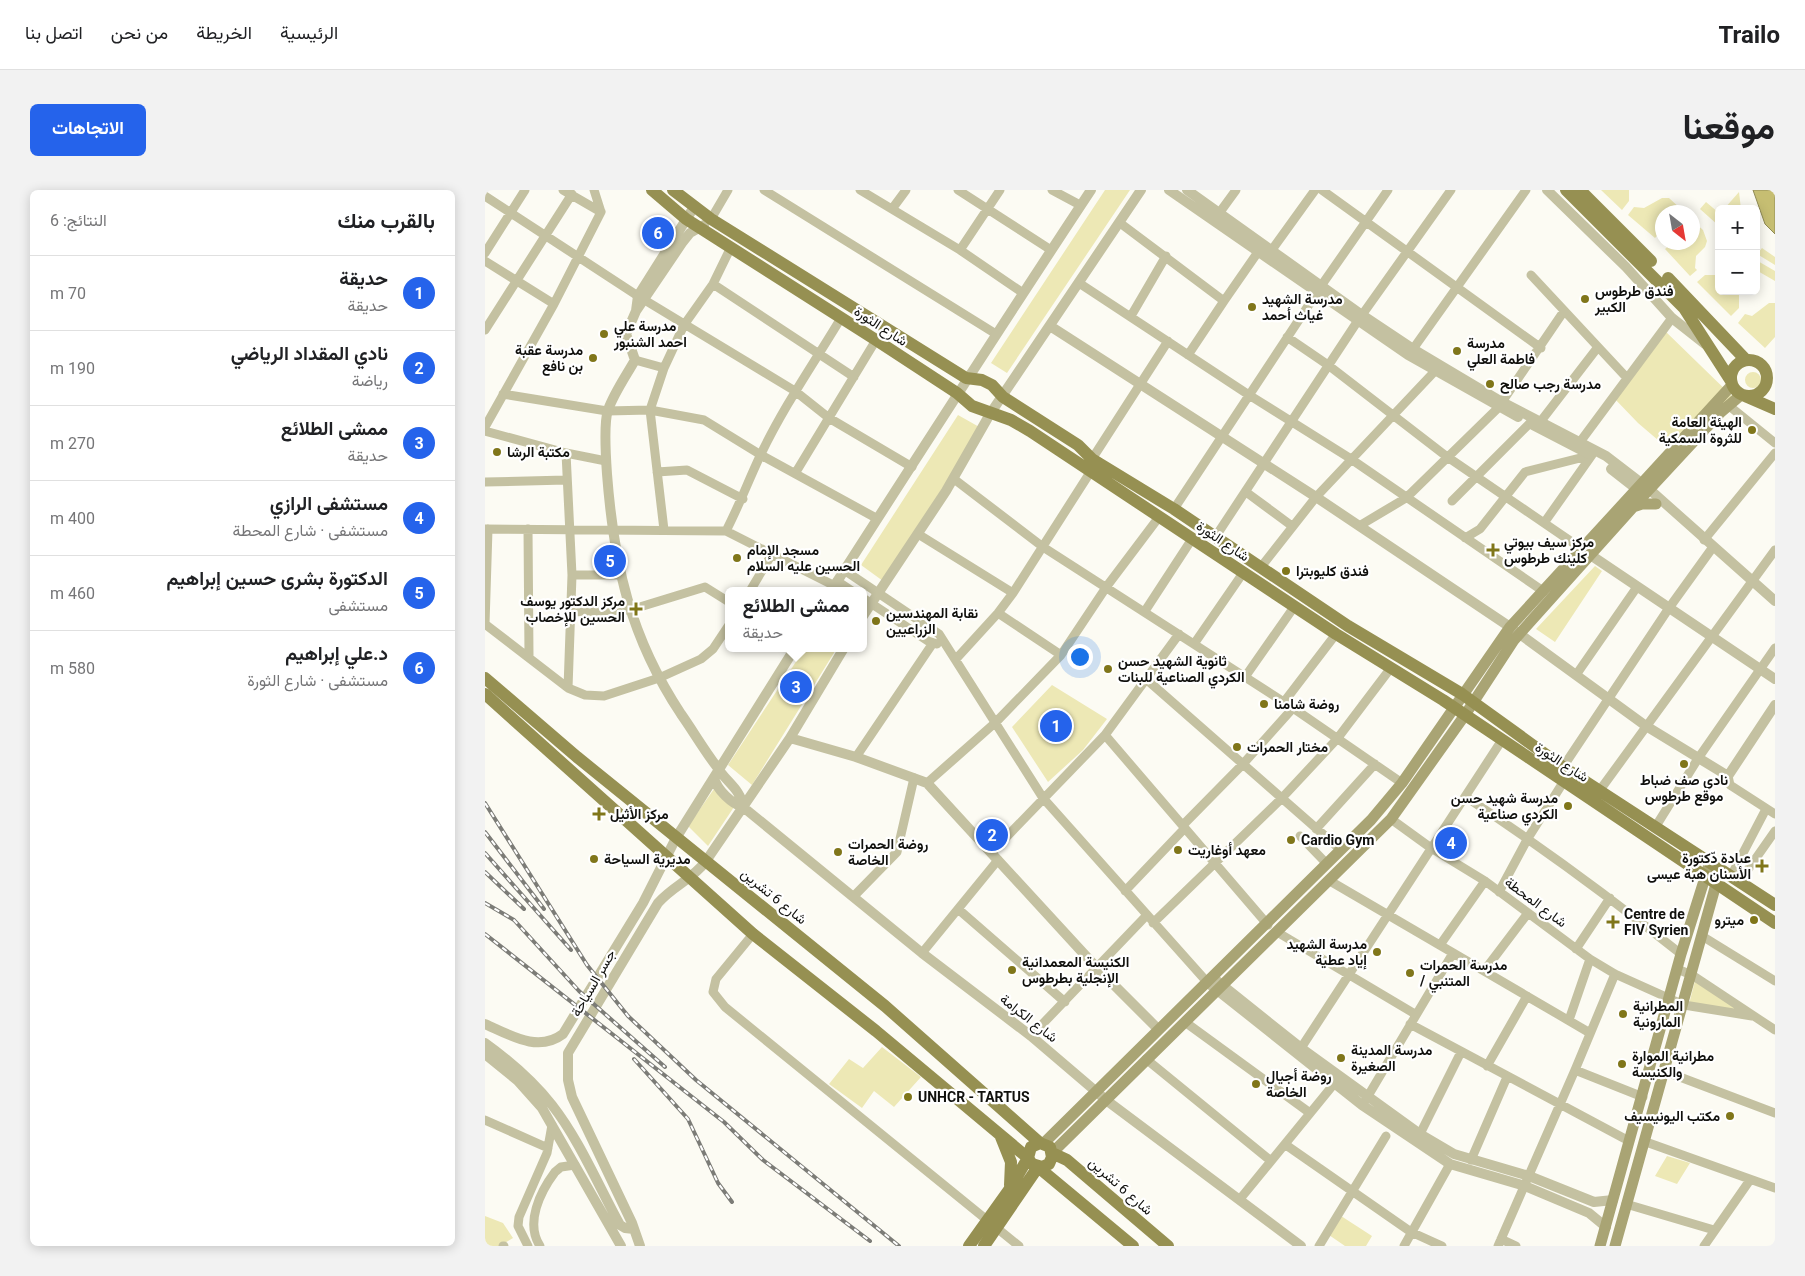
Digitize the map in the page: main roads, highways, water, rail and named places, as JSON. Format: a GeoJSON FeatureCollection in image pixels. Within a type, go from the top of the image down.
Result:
{"type":"FeatureCollection","features":[{"type":"Feature","properties":{"kind":"main road","name":"شارع الثورة"},"geometry":{"type":"LineString","coordinates":[[652,190],[686,219],[876,340],[957,393],[972,406],[1021,426],[1174,509],[1349,626],[1462,694],[1563,767],[1775,905]]}},
{"type":"Feature","properties":{"kind":"main road","name":"شارع الثورة"},"geometry":{"type":"LineString","coordinates":[[673,190],[711,219],[966,378],[987,382],[1003,397],[1078,444],[1091,465],[1159,517],[1293,607],[1565,780],[1775,923]]}},
{"type":"Feature","properties":{"kind":"main road"},"geometry":{"type":"LineString","coordinates":[[1566,190],[1669,290],[1684,308],[1731,383],[1743,395],[1775,409]]}},
{"type":"Feature","properties":{"kind":"main road"},"geometry":{"type":"LineString","coordinates":[[984,1246],[1009,1190],[1028,1158],[1031,1148],[1045,1146],[1106,1100],[1391,819],[1474,702],[1505,652],[1587,552],[1703,425],[1743,395],[1754,396],[1762,391],[1771,378],[1760,363],[1746,360],[1688,298],[1580,190]]}},
{"type":"Feature","properties":{"kind":"main road"},"geometry":{"type":"LineString","coordinates":[[1703,425],[1731,383],[1736,365],[1746,360]]}},
{"type":"Feature","properties":{"kind":"main road"},"geometry":{"type":"LineString","coordinates":[[1045,1146],[1096,1090],[1268,925],[1377,814],[1402,782],[1510,627],[1543,591],[1587,552],[1633,507],[1643,489]]}},
{"type":"Feature","properties":{"kind":"main road"},"geometry":{"type":"LineString","coordinates":[[1633,507],[1642,504],[1656,504]]}},
{"type":"Feature","properties":{"kind":"main road","name":"شارع 6 تشرين"},"geometry":{"type":"LineString","coordinates":[[485,678],[577,757],[885,1006],[1045,1146],[1067,1160],[1168,1246]]}},
{"type":"Feature","properties":{"kind":"main road"},"geometry":{"type":"LineString","coordinates":[[485,694],[753,934],[876,1031],[1028,1158],[1032,1164],[1133,1246]]}},
{"type":"Feature","properties":{"kind":"main road"},"geometry":{"type":"LineString","coordinates":[[1600,1246],[1643,1097],[1681,954],[1710,861]]}},
{"type":"Feature","properties":{"kind":"main road"},"geometry":{"type":"LineString","coordinates":[[1615,1246],[1646,1142],[1717,883],[1731,875]]}},
{"type":"Feature","properties":{"kind":"main road"},"geometry":{"type":"LineString","coordinates":[[1000,1135],[1011,1162],[1009,1190]]}},
{"type":"Feature","properties":{"kind":"main road"},"geometry":{"type":"LineString","coordinates":[[969,1246],[1038,1167],[1049,1164],[1045,1146]]}},
{"type":"Feature","properties":{"kind":"railway"},"geometry":{"type":"LineString","coordinates":[[485,803],[587,965],[628,1016],[696,1080],[899,1246]]}},
{"type":"Feature","properties":{"kind":"railway"},"geometry":{"type":"LineString","coordinates":[[485,832],[544,909]]}},
{"type":"Feature","properties":{"kind":"railway"},"geometry":{"type":"LineString","coordinates":[[485,853],[571,950]]}},
{"type":"Feature","properties":{"kind":"railway"},"geometry":{"type":"LineString","coordinates":[[485,872],[524,909]]}},
{"type":"Feature","properties":{"kind":"railway"},"geometry":{"type":"LineString","coordinates":[[485,903],[514,920],[579,991],[665,1067]]}},
{"type":"Feature","properties":{"kind":"railway"},"geometry":{"type":"LineString","coordinates":[[485,934],[724,1122],[763,1160],[870,1241]]}},
{"type":"Feature","properties":{"kind":"railway"},"geometry":{"type":"LineString","coordinates":[[634,1059],[688,1119],[718,1183],[732,1202]]}},
{"type":"Feature","properties":{"kind":"place","name":"د.علي إبراهيم"},"geometry":{"type":"Point","coordinates":[658,233]}},
{"type":"Feature","properties":{"kind":"place","name":"فندق طرطوس الكبير"},"geometry":{"type":"Point","coordinates":[1585,299]}},
{"type":"Feature","properties":{"kind":"place","name":"مدرسة الشهيد غياث أحمد"},"geometry":{"type":"Point","coordinates":[1252,307]}},
{"type":"Feature","properties":{"kind":"place","name":"مدرسة علي احمد الشنبور"},"geometry":{"type":"Point","coordinates":[604,334]}},
{"type":"Feature","properties":{"kind":"place","name":"مدرسة فاطمة العلي"},"geometry":{"type":"Point","coordinates":[1457,351]}},
{"type":"Feature","properties":{"kind":"place","name":"مدرسة عقبة بن نافع"},"geometry":{"type":"Point","coordinates":[593,358]}},
{"type":"Feature","properties":{"kind":"place","name":"مدرسة رجب صالح"},"geometry":{"type":"Point","coordinates":[1490,384]}},
{"type":"Feature","properties":{"kind":"place","name":"الهيئة العامة للثروة السمكية"},"geometry":{"type":"Point","coordinates":[1752,430]}},
{"type":"Feature","properties":{"kind":"place","name":"مكتبة الرشا"},"geometry":{"type":"Point","coordinates":[497,452]}},
{"type":"Feature","properties":{"kind":"place","name":"مركز سيف بيوتي كلينك طرطوس"},"geometry":{"type":"Point","coordinates":[1493,550]}},
{"type":"Feature","properties":{"kind":"place","name":"مسجد الإمام الحسين عليه السلام"},"geometry":{"type":"Point","coordinates":[737,558]}},
{"type":"Feature","properties":{"kind":"place","name":"الدكتورة بشرى حسين إبراهيم"},"geometry":{"type":"Point","coordinates":[610,561]}},
{"type":"Feature","properties":{"kind":"place","name":"فندق كليوبترا"},"geometry":{"type":"Point","coordinates":[1286,571]}},
{"type":"Feature","properties":{"kind":"place","name":"مركز الدكتور يوسف الحسين للإخصاب"},"geometry":{"type":"Point","coordinates":[636,609]}},
{"type":"Feature","properties":{"kind":"place","name":"نقابة المهندسين الزراعيين"},"geometry":{"type":"Point","coordinates":[876,621]}},
{"type":"Feature","properties":{"kind":"place","name":"ثانوية الشهيد حسن الكردي الصناعية للبنات"},"geometry":{"type":"Point","coordinates":[1108,669]}},
{"type":"Feature","properties":{"kind":"place","name":"ممشى الطلائع"},"geometry":{"type":"Point","coordinates":[796,687]}},
{"type":"Feature","properties":{"kind":"place","name":"روضة شامنا"},"geometry":{"type":"Point","coordinates":[1264,704]}},
{"type":"Feature","properties":{"kind":"place","name":"حديقة"},"geometry":{"type":"Point","coordinates":[1056,726]}},
{"type":"Feature","properties":{"kind":"place","name":"مختار الحمرات"},"geometry":{"type":"Point","coordinates":[1237,747]}},
{"type":"Feature","properties":{"kind":"place","name":"نادي صف ضباط موقع طرطوس"},"geometry":{"type":"Point","coordinates":[1684,764]}},
{"type":"Feature","properties":{"kind":"place","name":"مدرسة شهيد حسن الكردي صناعية"},"geometry":{"type":"Point","coordinates":[1568,806]}},
{"type":"Feature","properties":{"kind":"place","name":"مركز الأثيل"},"geometry":{"type":"Point","coordinates":[599,814]}},
{"type":"Feature","properties":{"kind":"place","name":"نادي المقداد الرياضي"},"geometry":{"type":"Point","coordinates":[992,835]}},
{"type":"Feature","properties":{"kind":"place","name":"Cardio Gym"},"geometry":{"type":"Point","coordinates":[1291,840]}},
{"type":"Feature","properties":{"kind":"place","name":"مستشفى الرازي"},"geometry":{"type":"Point","coordinates":[1451,843]}},
{"type":"Feature","properties":{"kind":"place","name":"معهد أوغاريت"},"geometry":{"type":"Point","coordinates":[1178,850]}},
{"type":"Feature","properties":{"kind":"place","name":"روضة الحمرات الخاصة"},"geometry":{"type":"Point","coordinates":[838,852]}},
{"type":"Feature","properties":{"kind":"place","name":"مديرية السياحة"},"geometry":{"type":"Point","coordinates":[594,859]}},
{"type":"Feature","properties":{"kind":"place","name":"عيادة دّكتورة الأسنان هبة عيسى"},"geometry":{"type":"Point","coordinates":[1762,866]}},
{"type":"Feature","properties":{"kind":"place","name":"ميترو"},"geometry":{"type":"Point","coordinates":[1754,920]}},
{"type":"Feature","properties":{"kind":"place","name":"Centre de FIV Syrien"},"geometry":{"type":"Point","coordinates":[1613,922]}},
{"type":"Feature","properties":{"kind":"place","name":"مدرسة الشهيد إياد عطية"},"geometry":{"type":"Point","coordinates":[1377,952]}},
{"type":"Feature","properties":{"kind":"place","name":"الكنيسة المعمدانية الإنجلية بطرطوس"},"geometry":{"type":"Point","coordinates":[1012,970]}},
{"type":"Feature","properties":{"kind":"place","name":"مدرسة الحمرات / المتنبي"},"geometry":{"type":"Point","coordinates":[1410,973]}},
{"type":"Feature","properties":{"kind":"place","name":"المطرانية المارونية"},"geometry":{"type":"Point","coordinates":[1623,1014]}},
{"type":"Feature","properties":{"kind":"place","name":"مدرسة المدينة الصغيرة"},"geometry":{"type":"Point","coordinates":[1341,1058]}},
{"type":"Feature","properties":{"kind":"place","name":"مطرانية الموارة والكنيسة"},"geometry":{"type":"Point","coordinates":[1622,1064]}},
{"type":"Feature","properties":{"kind":"place","name":"روضة أجيال الخاصة"},"geometry":{"type":"Point","coordinates":[1256,1084]}},
{"type":"Feature","properties":{"kind":"place","name":"UNHCR - TARTUS"},"geometry":{"type":"Point","coordinates":[908,1097]}},
{"type":"Feature","properties":{"kind":"place","name":"مكتب اليونيسيف"},"geometry":{"type":"Point","coordinates":[1730,1116]}}]}
